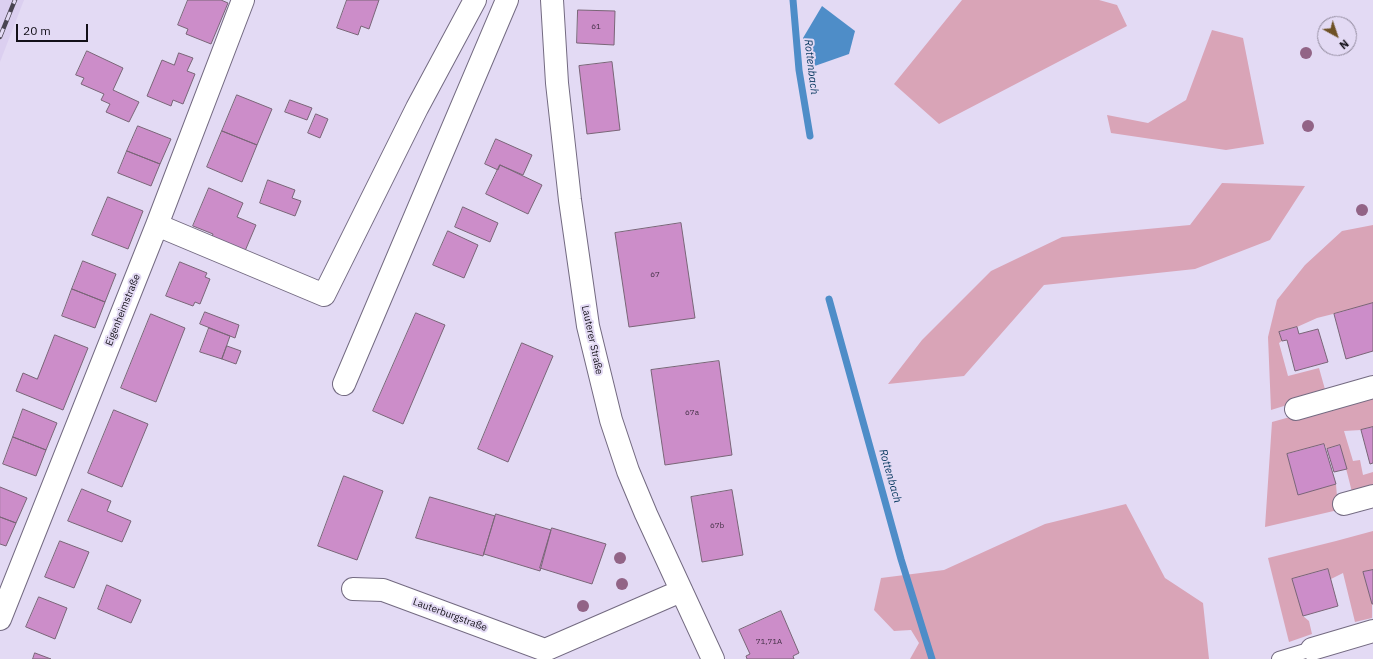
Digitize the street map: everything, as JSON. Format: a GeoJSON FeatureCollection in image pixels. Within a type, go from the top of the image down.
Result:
{"type":"FeatureCollection","features":[{"type":"Feature","properties":{"kind":"street","name":"Eigenheimstraße"},"geometry":{"type":"LineString","coordinates":[[0,619],[157,225],[243,0]]}},
{"type":"Feature","properties":{"kind":"street"},"geometry":{"type":"LineString","coordinates":[[157,225],[324,294],[417,108],[475,0]]}},
{"type":"Feature","properties":{"kind":"street"},"geometry":{"type":"LineString","coordinates":[[344,384],[507,0]]}},
{"type":"Feature","properties":{"kind":"street","name":"Lauterer Straße"},"geometry":{"type":"LineString","coordinates":[[552,0],[558,91],[570,200],[588,326],[611,420],[628,471],[646,514],[713,659]]}},
{"type":"Feature","properties":{"kind":"street"},"geometry":{"type":"LineString","coordinates":[[1296,409],[1373,387]]}},
{"type":"Feature","properties":{"kind":"street"},"geometry":{"type":"LineString","coordinates":[[1344,504],[1373,496]]}},
{"type":"Feature","properties":{"kind":"street","name":"Lauterburgstraße"},"geometry":{"type":"LineString","coordinates":[[353,590],[383,590],[541,655],[681,591]]}},
{"type":"Feature","properties":{"kind":"street"},"geometry":{"type":"LineString","coordinates":[[1312,649],[1373,631]]}},
{"type":"Feature","properties":{"kind":"lane"},"geometry":{"type":"LineString","coordinates":[[1279,659],[1312,649]]}},
{"type":"Feature","properties":{"kind":"shaded area"},"geometry":{"type":"Polygon","coordinates":[[[0,0],[24,0],[0,62],[0,0]]]}},
{"type":"Feature","properties":{"kind":"shaded area"},"geometry":{"type":"Polygon","coordinates":[[[962,0],[1099,0],[1117,5],[1127,26],[939,124],[894,84],[962,0]]]}},
{"type":"Feature","properties":{"kind":"shaded area"},"geometry":{"type":"Polygon","coordinates":[[[1212,30],[1243,38],[1264,144],[1226,150],[1111,133],[1107,115],[1148,123],[1186,100],[1212,30]]]}},
{"type":"Feature","properties":{"kind":"shaded area"},"geometry":{"type":"Polygon","coordinates":[[[1222,183],[1305,186],[1270,240],[1195,269],[1044,285],[964,376],[888,384],[922,340],[991,271],[1062,237],[1190,225],[1222,183]]]}},
{"type":"Feature","properties":{"kind":"shaded area"},"geometry":{"type":"Polygon","coordinates":[[[1373,225],[1373,304],[1317,318],[1297,327],[1279,332],[1282,341],[1279,343],[1288,376],[1319,368],[1326,393],[1271,410],[1268,337],[1277,300],[1305,265],[1342,231],[1373,225]]]}},
{"type":"Feature","properties":{"kind":"shaded area"},"geometry":{"type":"Polygon","coordinates":[[[1373,394],[1373,427],[1361,430],[1344,431],[1353,461],[1360,460],[1363,475],[1373,472],[1373,487],[1352,492],[1340,445],[1327,449],[1324,444],[1287,454],[1298,494],[1336,484],[1338,510],[1265,527],[1272,422],[1373,394]]]}},
{"type":"Feature","properties":{"kind":"shaded area"},"geometry":{"type":"Polygon","coordinates":[[[1126,504],[1165,578],[1203,603],[1209,659],[910,659],[919,643],[911,630],[894,631],[874,610],[881,578],[944,570],[1045,524],[1126,504]]]}},
{"type":"Feature","properties":{"kind":"shaded area"},"geometry":{"type":"Polygon","coordinates":[[[1373,531],[1373,570],[1364,573],[1372,604],[1372,618],[1355,622],[1343,573],[1331,579],[1328,569],[1293,579],[1303,616],[1309,621],[1312,634],[1289,642],[1268,558],[1373,531]]]}},
{"type":"Feature","properties":{"kind":"water"},"geometry":{"type":"Polygon","coordinates":[[[822,6],[855,31],[849,54],[809,68],[803,38],[822,6]]]}},
{"type":"Feature","properties":{"kind":"building"},"geometry":{"type":"Polygon","coordinates":[[[188,0],[221,0],[228,3],[211,44],[186,34],[188,29],[178,25],[188,0]]]}},
{"type":"Feature","properties":{"kind":"building"},"geometry":{"type":"Polygon","coordinates":[[[347,0],[379,0],[369,29],[361,26],[358,35],[337,28],[347,0]]]}},
{"type":"Feature","properties":{"kind":"building"},"geometry":{"type":"Polygon","coordinates":[[[578,10],[615,11],[614,45],[577,43],[578,10]]]}},
{"type":"Feature","properties":{"kind":"building"},"geometry":{"type":"Polygon","coordinates":[[[87,51],[123,68],[113,90],[139,102],[129,122],[106,112],[110,104],[101,100],[104,94],[81,84],[84,78],[76,75],[87,51]]]}},
{"type":"Feature","properties":{"kind":"building"},"geometry":{"type":"Polygon","coordinates":[[[179,53],[193,58],[187,71],[195,74],[183,104],[173,100],[171,106],[147,96],[162,60],[174,65],[179,53]]]}},
{"type":"Feature","properties":{"kind":"building"},"geometry":{"type":"Polygon","coordinates":[[[612,62],[620,130],[587,134],[579,66],[612,62]]]}},
{"type":"Feature","properties":{"kind":"building"},"geometry":{"type":"Polygon","coordinates":[[[237,95],[272,109],[257,145],[222,131],[237,95]]]}},
{"type":"Feature","properties":{"kind":"building"},"geometry":{"type":"Polygon","coordinates":[[[290,100],[312,108],[307,120],[285,112],[290,100]]]}},
{"type":"Feature","properties":{"kind":"building"},"geometry":{"type":"Polygon","coordinates":[[[316,114],[328,119],[320,138],[308,133],[316,114]]]}},
{"type":"Feature","properties":{"kind":"building"},"geometry":{"type":"Polygon","coordinates":[[[138,126],[171,139],[160,164],[127,151],[138,126]]]}},
{"type":"Feature","properties":{"kind":"building"},"geometry":{"type":"Polygon","coordinates":[[[222,131],[257,145],[242,182],[207,167],[222,131]]]}},
{"type":"Feature","properties":{"kind":"building"},"geometry":{"type":"Polygon","coordinates":[[[496,139],[532,155],[523,175],[500,165],[498,170],[485,164],[496,139]]]}},
{"type":"Feature","properties":{"kind":"building"},"geometry":{"type":"Polygon","coordinates":[[[127,151],[160,164],[151,186],[118,173],[127,151]]]}},
{"type":"Feature","properties":{"kind":"building"},"geometry":{"type":"Polygon","coordinates":[[[500,165],[542,185],[528,214],[486,194],[500,165]]]}},
{"type":"Feature","properties":{"kind":"building"},"geometry":{"type":"Polygon","coordinates":[[[268,180],[295,190],[292,198],[301,201],[295,216],[260,203],[268,180]]]}},
{"type":"Feature","properties":{"kind":"building"},"geometry":{"type":"Polygon","coordinates":[[[209,188],[243,203],[237,217],[256,225],[245,251],[212,237],[213,234],[193,226],[209,188]]]}},
{"type":"Feature","properties":{"kind":"building"},"geometry":{"type":"Polygon","coordinates":[[[108,197],[143,211],[128,249],[92,235],[108,197]]]}},
{"type":"Feature","properties":{"kind":"building"},"geometry":{"type":"Polygon","coordinates":[[[463,207],[498,223],[490,242],[455,227],[463,207]]]}},
{"type":"Feature","properties":{"kind":"building"},"geometry":{"type":"Polygon","coordinates":[[[681,223],[695,318],[629,327],[615,233],[681,223]]]}},
{"type":"Feature","properties":{"kind":"building"},"geometry":{"type":"Polygon","coordinates":[[[448,231],[478,245],[464,278],[433,265],[448,231]]]}},
{"type":"Feature","properties":{"kind":"building"},"geometry":{"type":"Polygon","coordinates":[[[83,261],[116,274],[105,302],[72,289],[83,261]]]}},
{"type":"Feature","properties":{"kind":"building"},"geometry":{"type":"Polygon","coordinates":[[[180,262],[207,273],[205,277],[210,279],[200,304],[195,302],[193,306],[166,296],[180,262]]]}},
{"type":"Feature","properties":{"kind":"building"},"geometry":{"type":"Polygon","coordinates":[[[72,289],[105,302],[95,328],[62,316],[72,289]]]}},
{"type":"Feature","properties":{"kind":"building"},"geometry":{"type":"Polygon","coordinates":[[[1373,303],[1373,351],[1346,359],[1334,314],[1373,303]]]}},
{"type":"Feature","properties":{"kind":"building"},"geometry":{"type":"Polygon","coordinates":[[[205,312],[239,325],[235,338],[200,324],[205,312]]]}},
{"type":"Feature","properties":{"kind":"building"},"geometry":{"type":"Polygon","coordinates":[[[416,313],[445,325],[403,424],[373,411],[416,313]]]}},
{"type":"Feature","properties":{"kind":"building"},"geometry":{"type":"Polygon","coordinates":[[[151,314],[185,328],[156,402],[121,388],[151,314]]]}},
{"type":"Feature","properties":{"kind":"building"},"geometry":{"type":"Polygon","coordinates":[[[1297,327],[1299,334],[1318,329],[1328,362],[1295,371],[1287,340],[1282,341],[1279,332],[1297,327]]]}},
{"type":"Feature","properties":{"kind":"building"},"geometry":{"type":"Polygon","coordinates":[[[209,328],[230,336],[222,359],[200,352],[209,328]]]}},
{"type":"Feature","properties":{"kind":"building"},"geometry":{"type":"Polygon","coordinates":[[[55,335],[88,348],[63,410],[16,391],[23,373],[37,379],[55,335]]]}},
{"type":"Feature","properties":{"kind":"building"},"geometry":{"type":"Polygon","coordinates":[[[522,343],[553,356],[508,462],[478,449],[522,343]]]}},
{"type":"Feature","properties":{"kind":"building"},"geometry":{"type":"Polygon","coordinates":[[[227,346],[241,351],[236,364],[222,359],[227,346]]]}},
{"type":"Feature","properties":{"kind":"building"},"geometry":{"type":"Polygon","coordinates":[[[719,361],[732,455],[665,465],[651,370],[719,361]]]}},
{"type":"Feature","properties":{"kind":"building"},"geometry":{"type":"Polygon","coordinates":[[[23,409],[57,423],[46,450],[13,437],[23,409]]]}},
{"type":"Feature","properties":{"kind":"building"},"geometry":{"type":"Polygon","coordinates":[[[114,410],[148,424],[122,487],[88,473],[114,410]]]}},
{"type":"Feature","properties":{"kind":"building"},"geometry":{"type":"Polygon","coordinates":[[[1373,427],[1373,463],[1370,464],[1361,430],[1373,427]]]}},
{"type":"Feature","properties":{"kind":"building"},"geometry":{"type":"Polygon","coordinates":[[[13,437],[46,450],[36,476],[3,464],[13,437]]]}},
{"type":"Feature","properties":{"kind":"building"},"geometry":{"type":"Polygon","coordinates":[[[1324,444],[1336,484],[1298,495],[1287,454],[1324,444]]]}},
{"type":"Feature","properties":{"kind":"building"},"geometry":{"type":"Polygon","coordinates":[[[1340,445],[1347,469],[1334,472],[1327,449],[1340,445]]]}},
{"type":"Feature","properties":{"kind":"building"},"geometry":{"type":"Polygon","coordinates":[[[344,476],[383,491],[357,560],[318,546],[344,476]]]}},
{"type":"Feature","properties":{"kind":"building"},"geometry":{"type":"Polygon","coordinates":[[[0,487],[27,498],[16,523],[0,517],[0,487]]]}},
{"type":"Feature","properties":{"kind":"building"},"geometry":{"type":"Polygon","coordinates":[[[82,489],[111,501],[107,511],[131,521],[122,542],[68,521],[82,489]]]}},
{"type":"Feature","properties":{"kind":"building"},"geometry":{"type":"Polygon","coordinates":[[[732,490],[743,555],[702,562],[691,497],[732,490]]]}},
{"type":"Feature","properties":{"kind":"building"},"geometry":{"type":"Polygon","coordinates":[[[430,497],[495,516],[483,556],[416,538],[430,497]]]}},
{"type":"Feature","properties":{"kind":"building"},"geometry":{"type":"Polygon","coordinates":[[[496,514],[551,530],[540,571],[484,554],[496,514]]]}},
{"type":"Feature","properties":{"kind":"building"},"geometry":{"type":"Polygon","coordinates":[[[0,517],[16,523],[6,546],[0,544],[0,517]]]}},
{"type":"Feature","properties":{"kind":"building"},"geometry":{"type":"Polygon","coordinates":[[[552,528],[606,544],[592,584],[540,568],[552,528]]]}},
{"type":"Feature","properties":{"kind":"building"},"geometry":{"type":"Polygon","coordinates":[[[60,541],[89,552],[74,588],[45,577],[60,541]]]}},
{"type":"Feature","properties":{"kind":"building"},"geometry":{"type":"Polygon","coordinates":[[[1328,569],[1338,606],[1303,616],[1292,579],[1328,569]]]}},
{"type":"Feature","properties":{"kind":"building"},"geometry":{"type":"Polygon","coordinates":[[[1373,570],[1373,604],[1372,604],[1363,572],[1373,570]]]}},
{"type":"Feature","properties":{"kind":"building"},"geometry":{"type":"Polygon","coordinates":[[[107,585],[141,600],[131,623],[98,609],[107,585]]]}},
{"type":"Feature","properties":{"kind":"building"},"geometry":{"type":"Polygon","coordinates":[[[39,597],[67,608],[55,639],[26,627],[39,597]]]}},
{"type":"Feature","properties":{"kind":"building"},"geometry":{"type":"Polygon","coordinates":[[[781,611],[799,653],[793,656],[794,659],[747,659],[746,656],[750,654],[739,630],[781,611]]]}},
{"type":"Feature","properties":{"kind":"building"},"geometry":{"type":"Polygon","coordinates":[[[35,653],[51,659],[33,659],[35,653]]]}},
{"type":"Feature","properties":{"kind":"waterway","name":"Rottenbach"},"geometry":{"type":"LineString","coordinates":[[793,0],[799,70],[810,136]]}},
{"type":"Feature","properties":{"kind":"waterway","name":"Rottenbach"},"geometry":{"type":"LineString","coordinates":[[829,299],[901,559],[932,659]]}},
{"type":"Feature","properties":{"kind":"railway"},"geometry":{"type":"LineString","coordinates":[[0,37],[15,0]]}}]}
